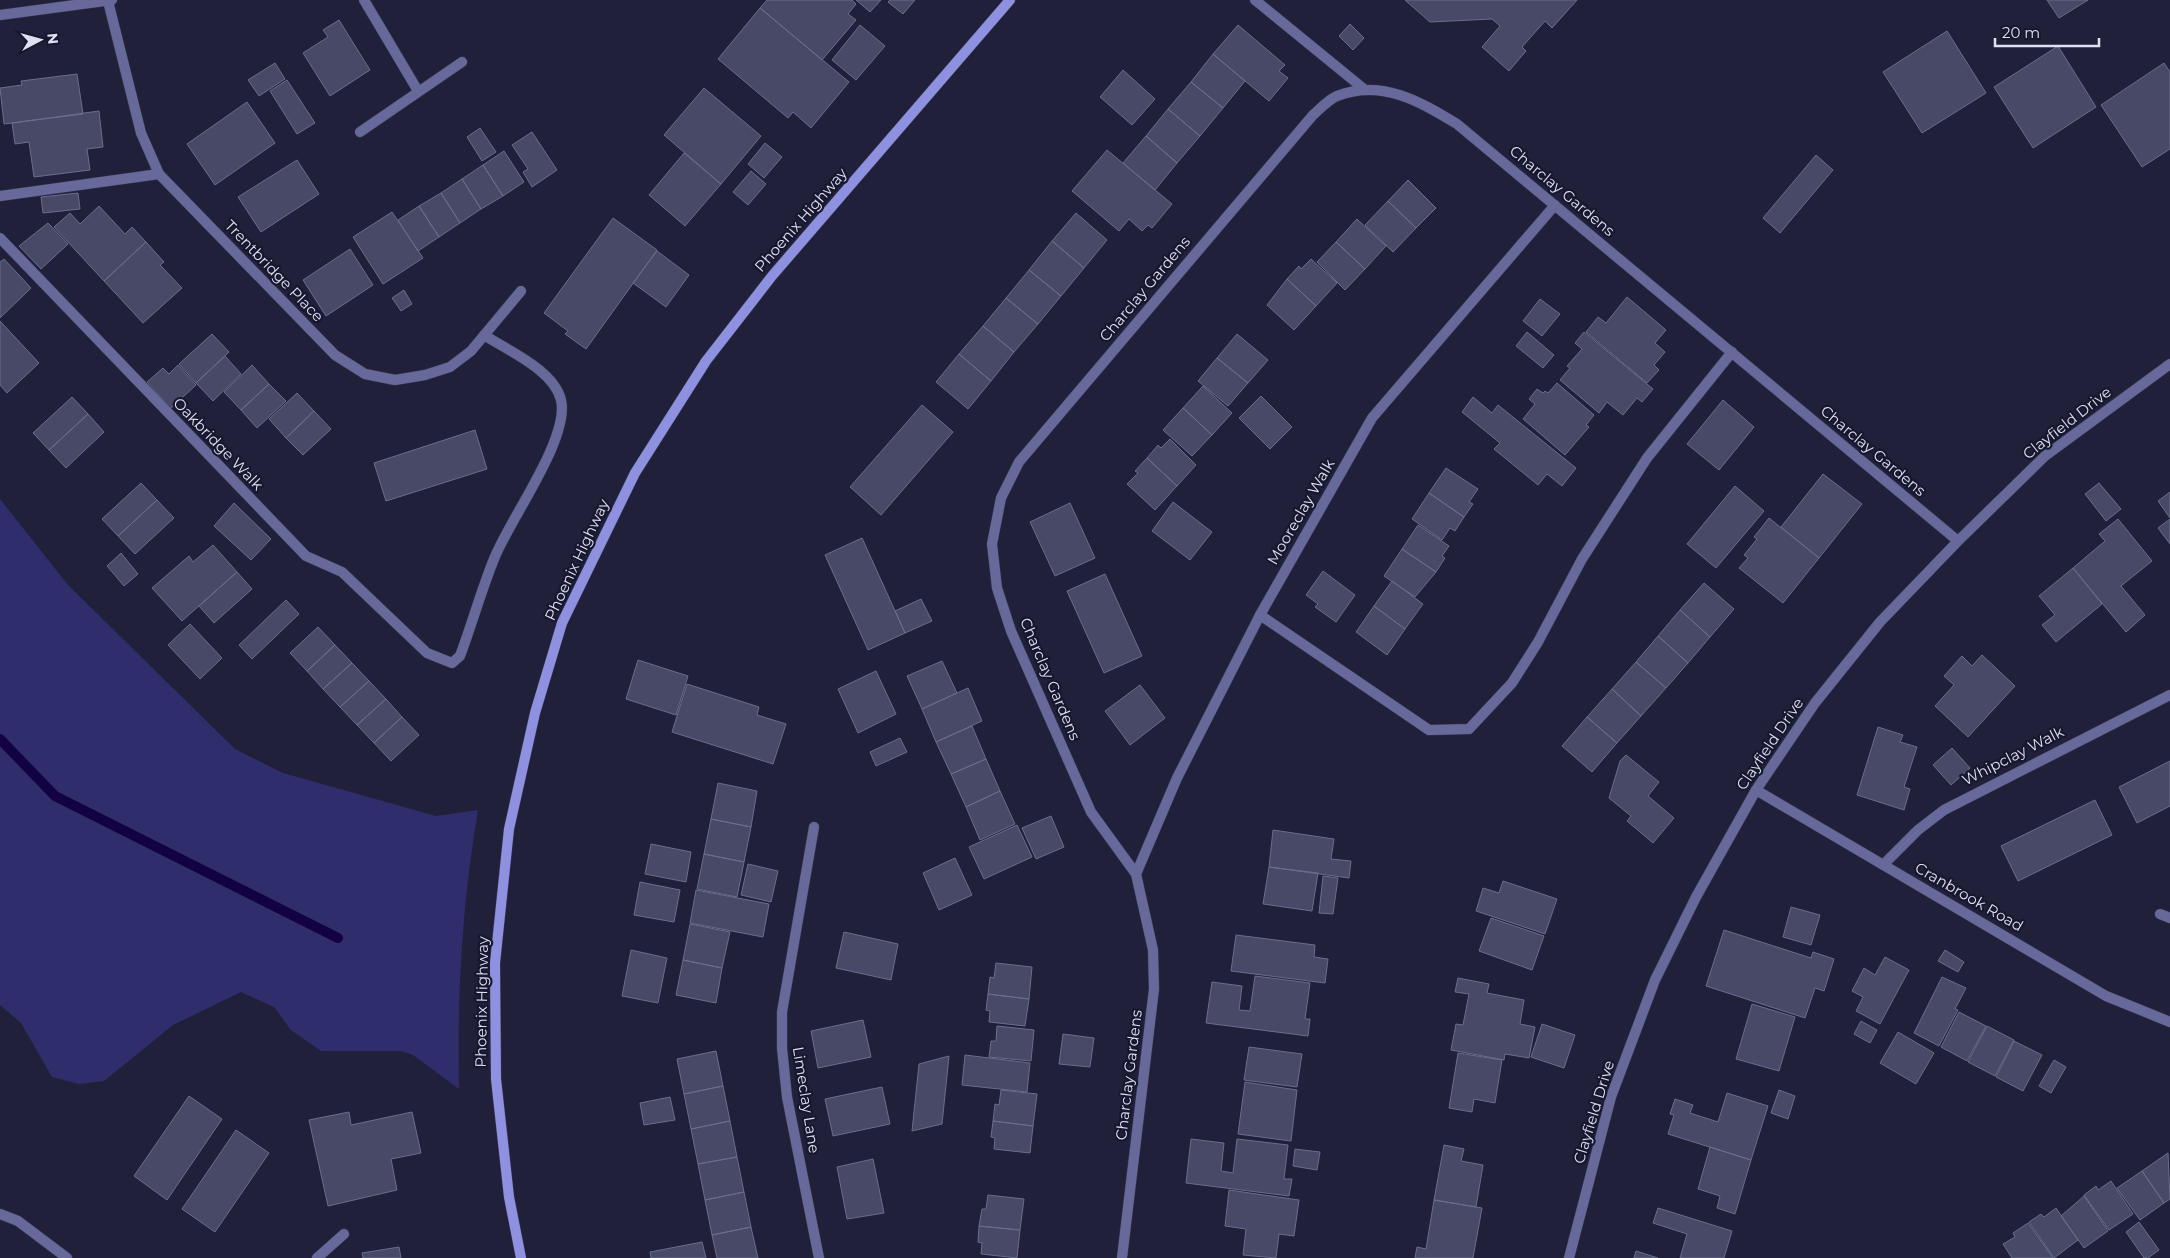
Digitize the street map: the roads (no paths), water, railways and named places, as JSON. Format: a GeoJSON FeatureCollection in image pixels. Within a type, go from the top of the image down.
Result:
{"type":"FeatureCollection","features":[{"type":"Feature","properties":{"kind":"main road","name":"Phoenix Highway"},"geometry":{"type":"LineString","coordinates":[[521,1258],[509,1197],[496,1078],[495,964],[509,829],[535,714],[562,623],[635,473],[706,361],[772,276],[1010,0]]}},
{"type":"Feature","properties":{"kind":"street"},"geometry":{"type":"LineString","coordinates":[[364,0],[418,91]]}},
{"type":"Feature","properties":{"kind":"street"},"geometry":{"type":"LineString","coordinates":[[1255,0],[1364,89]]}},
{"type":"Feature","properties":{"kind":"street"},"geometry":{"type":"LineString","coordinates":[[0,15],[110,1]]}},
{"type":"Feature","properties":{"kind":"street","name":"Trentbridge Place"},"geometry":{"type":"LineString","coordinates":[[110,1],[141,133],[159,174],[335,354],[365,374],[395,380],[425,375],[450,367],[471,351],[521,291]]}},
{"type":"Feature","properties":{"kind":"street"},"geometry":{"type":"LineString","coordinates":[[360,132],[462,62]]}},
{"type":"Feature","properties":{"kind":"street","name":"Charclay Gardens"},"geometry":{"type":"LineString","coordinates":[[1122,1258],[1154,989],[1153,950],[1136,874],[1091,812],[1011,631],[998,588],[992,544],[1001,498],[1019,462],[1313,114],[1336,96],[1364,89],[1396,92],[1419,101],[1456,124],[1958,541]]}},
{"type":"Feature","properties":{"kind":"street"},"geometry":{"type":"LineString","coordinates":[[0,196],[159,174]]}},
{"type":"Feature","properties":{"kind":"street","name":"Mooreclay Walk"},"geometry":{"type":"LineString","coordinates":[[1136,874],[1177,778],[1260,615],[1372,418],[1555,205]]}},
{"type":"Feature","properties":{"kind":"street","name":"Oakbridge Walk"},"geometry":{"type":"LineString","coordinates":[[0,238],[306,556],[342,572],[427,653],[452,663],[460,656],[494,558],[553,445],[560,422],[561,400],[552,382],[537,368],[484,335]]}},
{"type":"Feature","properties":{"kind":"street"},"geometry":{"type":"LineString","coordinates":[[1260,615],[1429,730],[1469,729],[1512,683],[1538,642],[1582,559],[1647,458],[1732,352]]}},
{"type":"Feature","properties":{"kind":"street","name":"Clayfield Drive"},"geometry":{"type":"LineString","coordinates":[[1569,1258],[1611,1098],[1655,980],[1696,897],[1756,790],[1815,703],[1874,629],[1958,541],[2045,456],[2170,364]]}},
{"type":"Feature","properties":{"kind":"street","name":"Whipclay Walk"},"geometry":{"type":"LineString","coordinates":[[1883,865],[1918,830],[1944,810],[2170,694]]}},
{"type":"Feature","properties":{"kind":"street","name":"Cranbrook Road"},"geometry":{"type":"LineString","coordinates":[[1756,790],[2106,996],[2170,1022]]}},
{"type":"Feature","properties":{"kind":"street","name":"Limeclay Lane"},"geometry":{"type":"LineString","coordinates":[[814,827],[782,1012],[782,1048],[787,1097],[819,1258]]}},
{"type":"Feature","properties":{"kind":"street"},"geometry":{"type":"LineString","coordinates":[[2160,914],[2170,918]]}},
{"type":"Feature","properties":{"kind":"street"},"geometry":{"type":"LineString","coordinates":[[0,1214],[18,1221],[67,1258]]}},
{"type":"Feature","properties":{"kind":"street"},"geometry":{"type":"LineString","coordinates":[[317,1258],[344,1234]]}},
{"type":"Feature","properties":{"kind":"waterway"},"geometry":{"type":"LineString","coordinates":[[0,739],[55,796],[338,938]]}}]}
